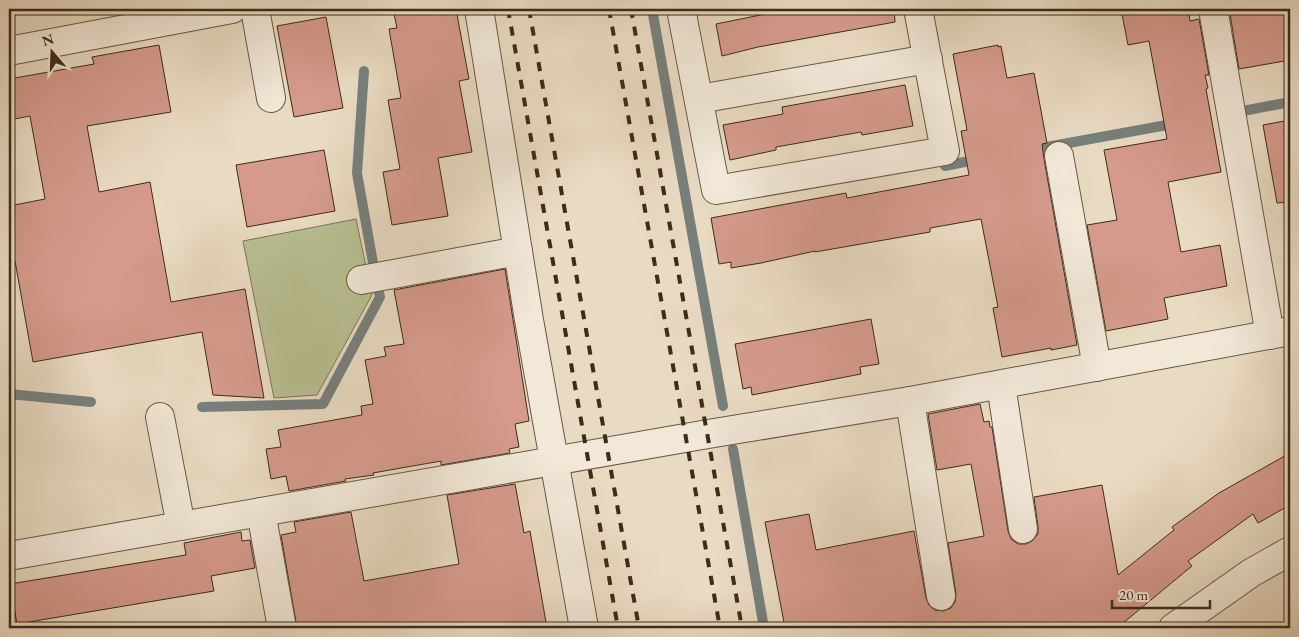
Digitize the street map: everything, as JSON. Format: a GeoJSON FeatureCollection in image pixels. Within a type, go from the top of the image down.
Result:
{"type":"FeatureCollection","features":[{"type":"Feature","properties":{"kind":"street"},"geometry":{"type":"LineString","coordinates":[[9,51],[232,9]]}},
{"type":"Feature","properties":{"kind":"street"},"geometry":{"type":"LineString","coordinates":[[254,9],[271,98]]}},
{"type":"Feature","properties":{"kind":"street"},"geometry":{"type":"LineString","coordinates":[[479,9],[518,251],[584,628]]}},
{"type":"Feature","properties":{"kind":"street"},"geometry":{"type":"LineString","coordinates":[[681,9],[716,190],[945,151],[918,9]]}},
{"type":"Feature","properties":{"kind":"street"},"geometry":{"type":"LineString","coordinates":[[9,556],[910,401],[1280,333],[1212,9]]}},
{"type":"Feature","properties":{"kind":"street"},"geometry":{"type":"LineString","coordinates":[[699,99],[928,59]]}},
{"type":"Feature","properties":{"kind":"street"},"geometry":{"type":"LineString","coordinates":[[1059,156],[1097,367]]}},
{"type":"Feature","properties":{"kind":"street"},"geometry":{"type":"LineString","coordinates":[[361,280],[518,251]]}},
{"type":"Feature","properties":{"kind":"street"},"geometry":{"type":"LineString","coordinates":[[1001,384],[1023,529]]}},
{"type":"Feature","properties":{"kind":"street"},"geometry":{"type":"LineString","coordinates":[[910,401],[942,596]]}},
{"type":"Feature","properties":{"kind":"street"},"geometry":{"type":"LineString","coordinates":[[160,417],[180,526]]}},
{"type":"Feature","properties":{"kind":"street"},"geometry":{"type":"LineString","coordinates":[[261,512],[282,628]]}},
{"type":"Feature","properties":{"kind":"street"},"geometry":{"type":"LineString","coordinates":[[1173,628],[1251,573],[1290,551]]}},
{"type":"Feature","properties":{"kind":"green space"},"geometry":{"type":"Polygon","coordinates":[[[356,219],[372,295],[317,395],[274,398],[243,241],[356,219]]]}},
{"type":"Feature","properties":{"kind":"building"},"geometry":{"type":"Polygon","coordinates":[[[393,9],[456,9],[469,79],[459,81],[472,152],[438,158],[448,216],[392,225],[383,172],[400,169],[388,100],[401,98],[389,29],[397,28],[393,9]]]}},
{"type":"Feature","properties":{"kind":"building"},"geometry":{"type":"Polygon","coordinates":[[[790,9],[894,9],[895,22],[758,47],[722,56],[716,24],[790,9]]]}},
{"type":"Feature","properties":{"kind":"building"},"geometry":{"type":"Polygon","coordinates":[[[1121,9],[1188,9],[1190,21],[1199,19],[1209,75],[1205,75],[1208,88],[1206,89],[1221,172],[1168,182],[1181,252],[1220,245],[1227,286],[1164,298],[1168,319],[1106,331],[1087,225],[1117,220],[1104,150],[1167,139],[1149,41],[1128,45],[1121,9]]]}},
{"type":"Feature","properties":{"kind":"building"},"geometry":{"type":"Polygon","coordinates":[[[1256,9],[1290,9],[1290,60],[1239,69],[1230,14],[1256,9]]]}},
{"type":"Feature","properties":{"kind":"building"},"geometry":{"type":"Polygon","coordinates":[[[326,17],[343,108],[294,117],[277,26],[326,17]]]}},
{"type":"Feature","properties":{"kind":"building"},"geometry":{"type":"Polygon","coordinates":[[[159,45],[171,112],[87,126],[99,192],[150,182],[171,302],[245,289],[264,398],[213,395],[202,332],[33,362],[15,261],[9,262],[9,206],[45,199],[30,116],[9,120],[9,79],[94,64],[92,57],[159,45]]]}},
{"type":"Feature","properties":{"kind":"building"},"geometry":{"type":"Polygon","coordinates":[[[998,45],[998,47],[1001,46],[1007,78],[1034,73],[1047,143],[1042,144],[1044,159],[1077,345],[1002,357],[993,308],[998,307],[981,219],[930,228],[930,232],[815,251],[761,263],[731,268],[731,262],[719,264],[711,218],[846,193],[847,198],[969,175],[961,131],[967,130],[953,54],[998,45]]]}},
{"type":"Feature","properties":{"kind":"building"},"geometry":{"type":"Polygon","coordinates":[[[905,85],[913,126],[862,135],[861,132],[776,147],[776,150],[730,160],[723,125],[783,114],[782,107],[905,85]]]}},
{"type":"Feature","properties":{"kind":"building"},"geometry":{"type":"Polygon","coordinates":[[[1290,120],[1290,202],[1277,203],[1263,125],[1290,120]]]}},
{"type":"Feature","properties":{"kind":"building"},"geometry":{"type":"Polygon","coordinates":[[[324,150],[335,211],[247,227],[236,165],[324,150]]]}},
{"type":"Feature","properties":{"kind":"building"},"geometry":{"type":"Polygon","coordinates":[[[505,269],[529,421],[515,424],[519,447],[509,449],[510,453],[441,465],[441,461],[289,491],[286,476],[271,479],[266,449],[281,447],[278,430],[362,415],[361,406],[373,404],[365,360],[386,356],[384,347],[404,344],[394,290],[505,269]]]}},
{"type":"Feature","properties":{"kind":"building"},"geometry":{"type":"Polygon","coordinates":[[[871,319],[879,364],[860,367],[861,374],[752,395],[751,387],[743,389],[735,344],[871,319]]]}},
{"type":"Feature","properties":{"kind":"building"},"geometry":{"type":"Polygon","coordinates":[[[980,404],[984,422],[989,421],[990,427],[992,427],[1008,531],[1011,539],[1018,544],[1026,544],[1032,541],[1038,534],[1034,497],[1102,485],[1118,575],[1174,530],[1172,527],[1219,493],[1290,453],[1290,505],[1258,523],[1253,514],[1188,561],[1192,566],[1117,628],[785,628],[765,522],[809,514],[816,550],[914,531],[926,598],[929,605],[935,610],[943,611],[951,608],[955,602],[956,594],[948,543],[984,536],[971,464],[937,470],[928,414],[980,404]]]}},
{"type":"Feature","properties":{"kind":"building"},"geometry":{"type":"Polygon","coordinates":[[[515,484],[524,533],[530,531],[547,628],[297,628],[281,535],[296,532],[294,522],[351,512],[364,581],[459,564],[447,495],[515,484]]]}},
{"type":"Feature","properties":{"kind":"building"},"geometry":{"type":"Polygon","coordinates":[[[241,532],[242,541],[250,540],[255,568],[211,576],[214,591],[17,624],[10,584],[186,555],[184,543],[241,532]]]}},
{"type":"Feature","properties":{"kind":"waterway"},"geometry":{"type":"LineString","coordinates":[[652,9],[723,406]]}},
{"type":"Feature","properties":{"kind":"waterway"},"geometry":{"type":"LineString","coordinates":[[364,71],[357,173],[373,263]]}},
{"type":"Feature","properties":{"kind":"waterway"},"geometry":{"type":"LineString","coordinates":[[1243,111],[1290,102]]}},
{"type":"Feature","properties":{"kind":"waterway"},"geometry":{"type":"LineString","coordinates":[[1030,150],[1178,123]]}},
{"type":"Feature","properties":{"kind":"waterway"},"geometry":{"type":"LineString","coordinates":[[945,166],[979,159]]}},
{"type":"Feature","properties":{"kind":"waterway"},"geometry":{"type":"LineString","coordinates":[[202,407],[323,404],[380,297],[377,284]]}},
{"type":"Feature","properties":{"kind":"waterway"},"geometry":{"type":"LineString","coordinates":[[9,394],[91,402]]}},
{"type":"Feature","properties":{"kind":"waterway"},"geometry":{"type":"LineString","coordinates":[[733,449],[764,628]]}},
{"type":"Feature","properties":{"kind":"railway"},"geometry":{"type":"LineString","coordinates":[[508,9],[618,628]]}},
{"type":"Feature","properties":{"kind":"railway"},"geometry":{"type":"LineString","coordinates":[[529,9],[639,628]]}},
{"type":"Feature","properties":{"kind":"railway"},"geometry":{"type":"LineString","coordinates":[[609,9],[720,628]]}},
{"type":"Feature","properties":{"kind":"railway"},"geometry":{"type":"LineString","coordinates":[[631,9],[742,628]]}}]}
